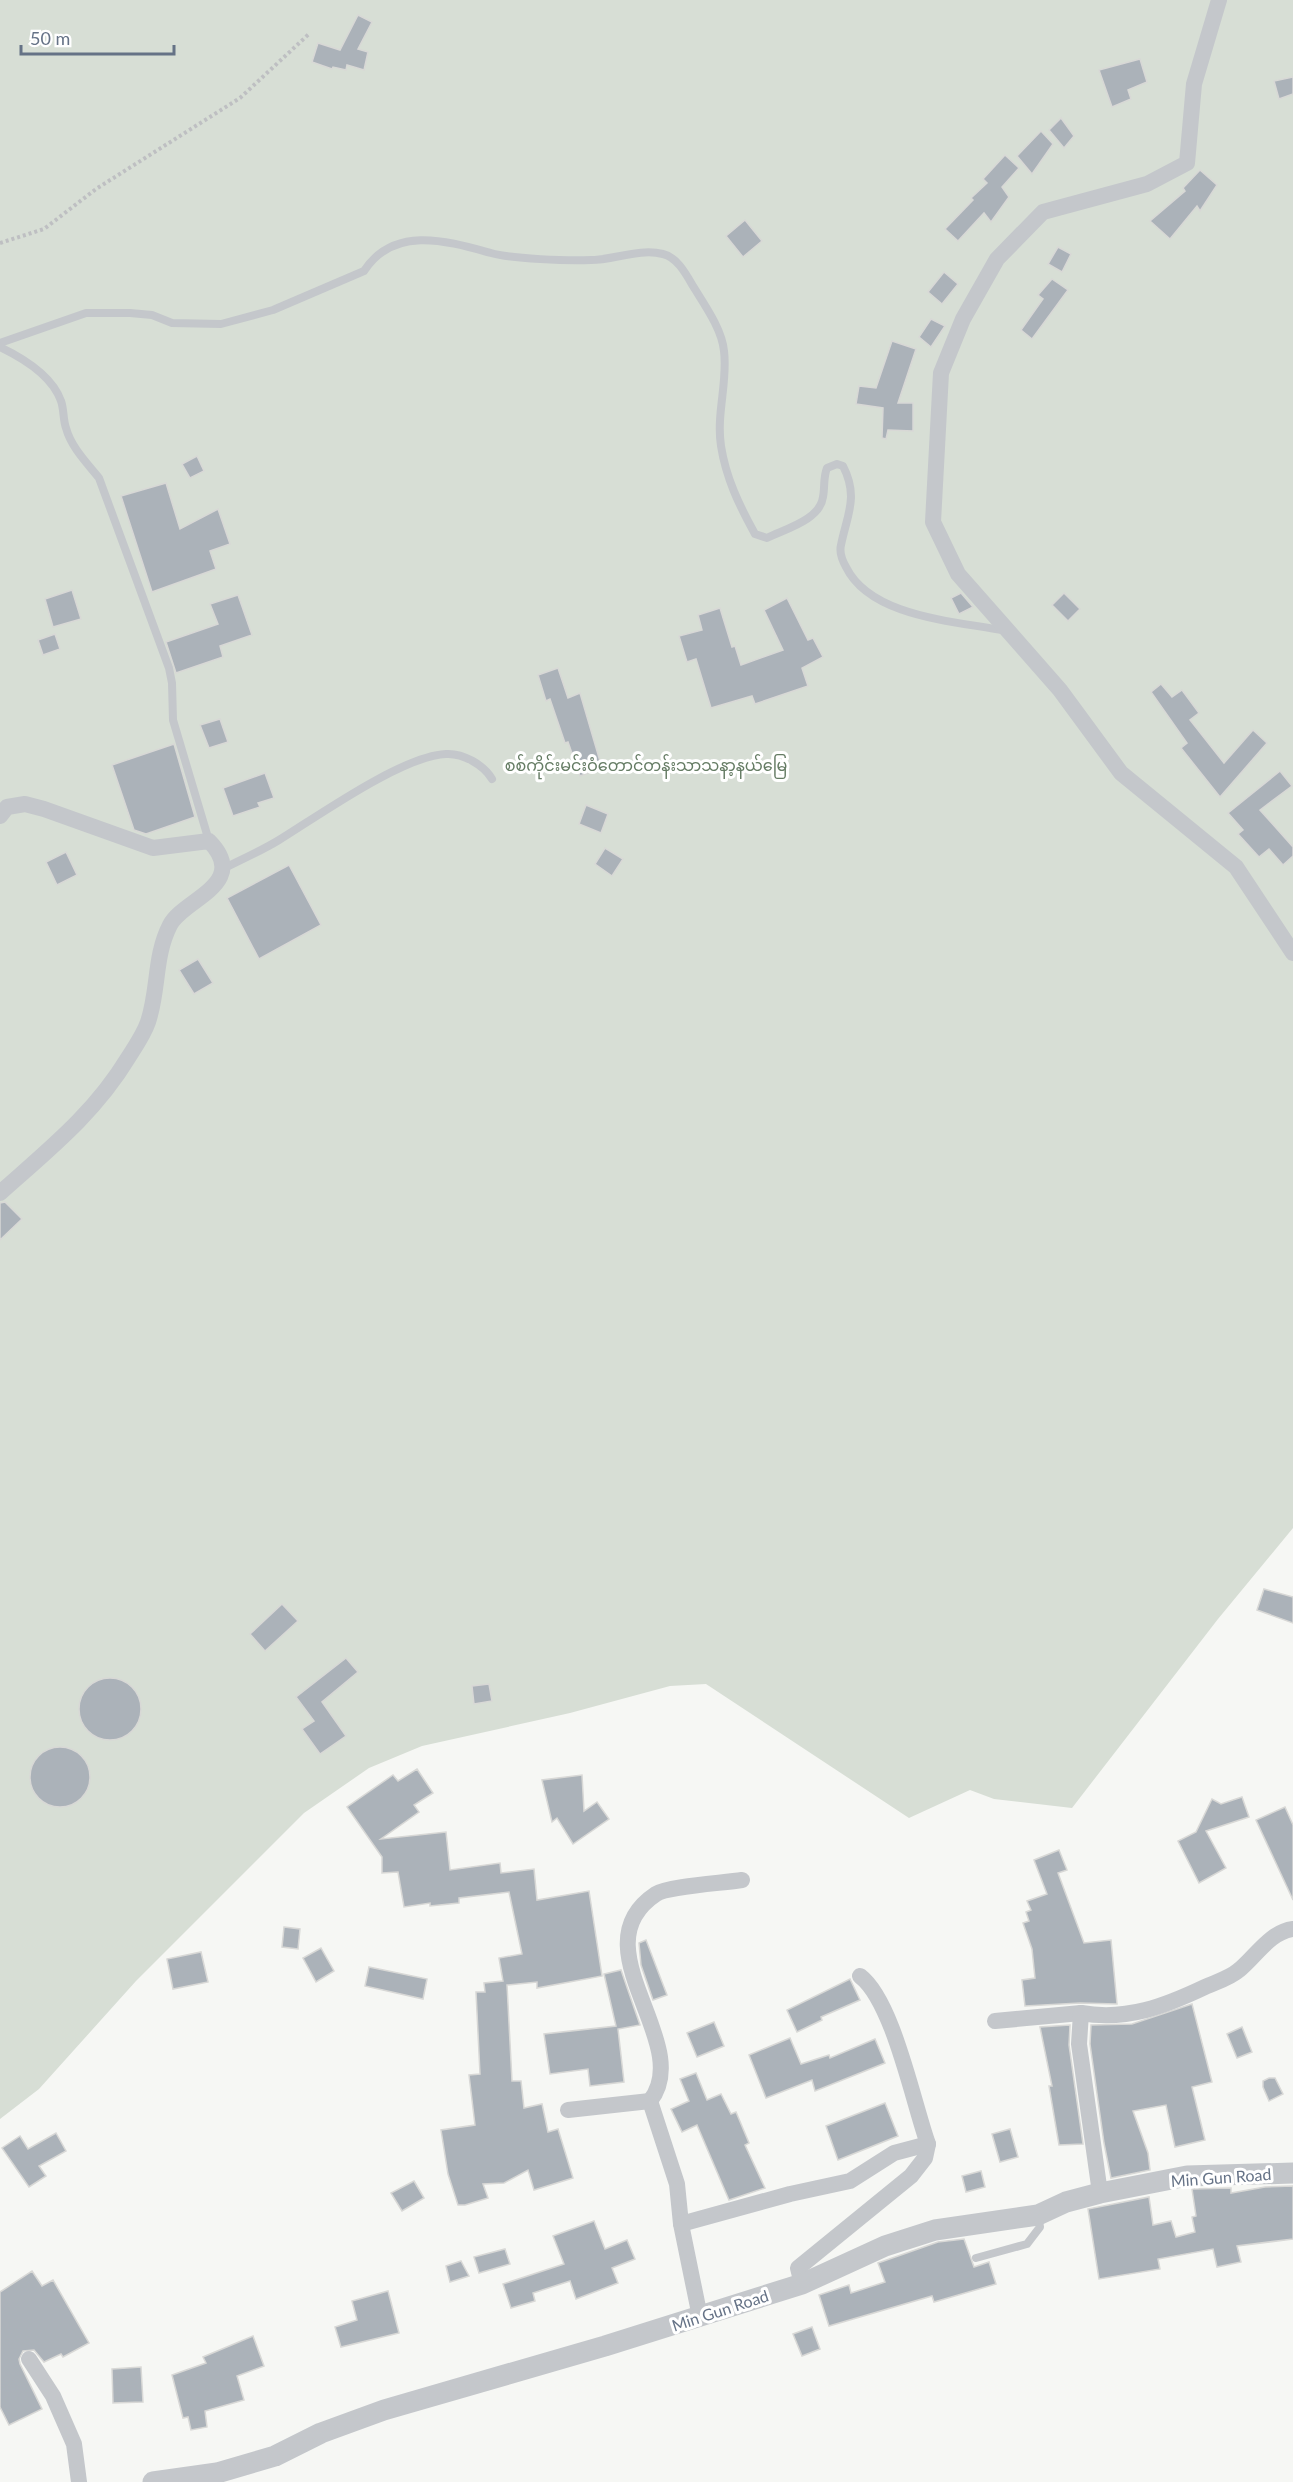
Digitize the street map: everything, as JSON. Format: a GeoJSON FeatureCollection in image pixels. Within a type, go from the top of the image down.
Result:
{"type":"FeatureCollection","features":[{"type":"Feature","properties":{"kind":"street"},"geometry":{"type":"LineString","coordinates":[[1219,0],[1194,84],[1188,163],[1147,184],[1043,212],[997,259],[963,319],[941,373],[933,522],[958,574],[1060,690],[1121,773],[1236,867],[1293,953]]}},
{"type":"Feature","properties":{"kind":"street"},"geometry":{"type":"LineString","coordinates":[[0,816],[7,807],[25,804],[84,821],[153,848],[209,840],[217,854],[221,869],[216,885],[171,922],[158,953],[148,1024],[110,1088],[44,1156],[0,1193]]}},
{"type":"Feature","properties":{"kind":"street"},"geometry":{"type":"LineString","coordinates":[[568,2110],[650,2100],[660,2088],[660,2059],[627,1955],[627,1936],[636,1913],[657,1893],[742,1880]]}},
{"type":"Feature","properties":{"kind":"street"},"geometry":{"type":"LineString","coordinates":[[995,2021],[1081,2013],[1126,2014],[1166,2006],[1237,1972],[1278,1933],[1293,1929]]}},
{"type":"Feature","properties":{"kind":"street"},"geometry":{"type":"LineString","coordinates":[[802,2284],[798,2268],[920,2168],[928,2144],[894,2032],[873,1991],[860,1976]]}},
{"type":"Feature","properties":{"kind":"street"},"geometry":{"type":"LineString","coordinates":[[1081,2013],[1079,2044],[1100,2193]]}},
{"type":"Feature","properties":{"kind":"street"},"geometry":{"type":"LineString","coordinates":[[650,2100],[677,2184],[681,2224],[700,2317]]}},
{"type":"Feature","properties":{"kind":"street"},"geometry":{"type":"LineString","coordinates":[[681,2224],[790,2194],[850,2181],[894,2153],[928,2144]]}},
{"type":"Feature","properties":{"kind":"street","name":"Min Gun Road"},"geometry":{"type":"LineString","coordinates":[[153,2482],[217,2473],[275,2456],[321,2433],[384,2410],[700,2317],[802,2284],[885,2246],[935,2230],[1038,2215],[1066,2202],[1100,2193],[1187,2176],[1293,2173]]}},
{"type":"Feature","properties":{"kind":"street"},"geometry":{"type":"LineString","coordinates":[[29,2359],[53,2396],[74,2444],[79,2482]]}},
{"type":"Feature","properties":{"kind":"lane"},"geometry":{"type":"LineString","coordinates":[[0,345],[86,313],[130,313],[152,315],[172,323],[221,324],[273,310],[364,271],[372,259],[384,250],[414,239],[445,241],[500,256],[591,261],[641,253],[662,253],[671,257],[682,269],[719,333],[724,350],[721,447],[735,498],[755,534],[767,538],[812,515],[819,509],[823,499],[827,468],[837,464],[843,466],[852,499],[849,519],[840,548],[849,573],[859,586],[876,598],[915,613],[1008,632]]}},
{"type":"Feature","properties":{"kind":"lane"},"geometry":{"type":"LineString","coordinates":[[0,345],[26,359],[44,376],[61,400],[66,429],[79,453],[99,478],[169,668],[173,720],[209,840]]}},
{"type":"Feature","properties":{"kind":"lane"},"geometry":{"type":"LineString","coordinates":[[221,869],[277,842],[329,807],[404,767],[430,757],[448,754],[472,761],[487,771],[492,779]]}},
{"type":"Feature","properties":{"kind":"lane"},"geometry":{"type":"LineString","coordinates":[[976,2258],[1027,2244],[1040,2227],[1038,2215]]}},
{"type":"Feature","properties":{"kind":"path"},"geometry":{"type":"LineString","coordinates":[[0,243],[44,229],[96,189],[240,98],[310,33]]}},
{"type":"Feature","properties":{"kind":"green space","name":"စစ်ကိုင်းမင်းဝံတောင်တန်းသာသနာ့နယ်မြေ"},"geometry":{"type":"Polygon","coordinates":[[[0,0],[1293,0],[1293,1528],[1218,1619],[1072,1808],[994,1799],[970,1790],[909,1818],[706,1684],[670,1686],[570,1713],[422,1746],[369,1768],[304,1813],[136,1981],[39,2089],[0,2119],[0,0]]]}},
{"type":"Feature","properties":{"kind":"building"},"geometry":{"type":"Polygon","coordinates":[[[358,15],[372,22],[358,49],[368,52],[364,70],[347,65],[346,70],[333,67],[332,69],[312,62],[318,43],[340,50],[358,15]]]}},
{"type":"Feature","properties":{"kind":"building"},"geometry":{"type":"Polygon","coordinates":[[[1140,59],[1147,82],[1128,90],[1131,99],[1112,107],[1099,70],[1140,59]]]}},
{"type":"Feature","properties":{"kind":"building"},"geometry":{"type":"Polygon","coordinates":[[[1293,77],[1293,94],[1279,99],[1274,81],[1293,77]]]}},
{"type":"Feature","properties":{"kind":"building"},"geometry":{"type":"Polygon","coordinates":[[[1061,118],[1074,136],[1064,148],[1049,130],[1061,118]]]}},
{"type":"Feature","properties":{"kind":"building"},"geometry":{"type":"Polygon","coordinates":[[[1041,131],[1053,144],[1032,174],[1017,156],[1041,131]]]}},
{"type":"Feature","properties":{"kind":"building"},"geometry":{"type":"Polygon","coordinates":[[[1005,155],[1019,168],[1002,187],[1009,197],[991,222],[984,213],[958,241],[945,229],[987,183],[983,179],[1005,155]]]}},
{"type":"Feature","properties":{"kind":"building"},"geometry":{"type":"Polygon","coordinates":[[[1200,170],[1217,185],[1200,211],[1197,206],[1170,239],[1150,221],[1185,191],[1183,188],[1200,170]]]}},
{"type":"Feature","properties":{"kind":"building"},"geometry":{"type":"Polygon","coordinates":[[[745,220],[762,241],[743,257],[726,236],[745,220]]]}},
{"type":"Feature","properties":{"kind":"building"},"geometry":{"type":"Polygon","coordinates":[[[1058,247],[1071,254],[1062,272],[1048,264],[1058,247]]]}},
{"type":"Feature","properties":{"kind":"building"},"geometry":{"type":"Polygon","coordinates":[[[944,272],[958,284],[942,304],[928,292],[944,272]]]}},
{"type":"Feature","properties":{"kind":"building"},"geometry":{"type":"Polygon","coordinates":[[[1052,279],[1068,290],[1032,339],[1021,330],[1043,299],[1038,295],[1052,279]]]}},
{"type":"Feature","properties":{"kind":"building"},"geometry":{"type":"Polygon","coordinates":[[[931,319],[945,326],[931,347],[919,337],[931,319]]]}},
{"type":"Feature","properties":{"kind":"building"},"geometry":{"type":"Polygon","coordinates":[[[892,341],[916,349],[898,403],[913,403],[913,431],[888,430],[886,439],[882,438],[883,408],[856,404],[859,386],[876,388],[892,341]]]}},
{"type":"Feature","properties":{"kind":"building"},"geometry":{"type":"Polygon","coordinates":[[[197,456],[204,471],[190,478],[182,464],[197,456]]]}},
{"type":"Feature","properties":{"kind":"building"},"geometry":{"type":"Polygon","coordinates":[[[166,483],[180,529],[218,509],[230,544],[210,551],[216,569],[152,592],[121,496],[166,483]]]}},
{"type":"Feature","properties":{"kind":"building"},"geometry":{"type":"Polygon","coordinates":[[[72,590],[81,619],[53,627],[45,599],[72,590]]]}},
{"type":"Feature","properties":{"kind":"building"},"geometry":{"type":"Polygon","coordinates":[[[961,593],[973,607],[959,614],[951,598],[961,593]]]}},
{"type":"Feature","properties":{"kind":"building"},"geometry":{"type":"Polygon","coordinates":[[[1064,593],[1080,609],[1068,621],[1052,605],[1064,593]]]}},
{"type":"Feature","properties":{"kind":"building"},"geometry":{"type":"Polygon","coordinates":[[[238,595],[252,635],[220,646],[223,657],[176,673],[166,642],[218,624],[210,604],[238,595]]]}},
{"type":"Feature","properties":{"kind":"building"},"geometry":{"type":"Polygon","coordinates":[[[787,598],[808,640],[813,638],[823,657],[802,668],[808,686],[755,704],[752,696],[711,708],[696,659],[687,662],[679,636],[702,630],[698,615],[720,608],[732,647],[735,646],[741,665],[783,650],[764,610],[787,598]]]}},
{"type":"Feature","properties":{"kind":"building"},"geometry":{"type":"Polygon","coordinates":[[[55,634],[60,649],[43,655],[38,640],[55,634]]]}},
{"type":"Feature","properties":{"kind":"building"},"geometry":{"type":"Polygon","coordinates":[[[558,668],[568,698],[580,693],[602,768],[580,776],[568,742],[565,743],[550,699],[546,701],[538,675],[558,668]]]}},
{"type":"Feature","properties":{"kind":"building"},"geometry":{"type":"Polygon","coordinates":[[[1161,684],[1172,697],[1182,690],[1199,713],[1190,720],[1224,763],[1253,730],[1267,743],[1220,797],[1181,748],[1187,743],[1151,692],[1161,684]]]}},
{"type":"Feature","properties":{"kind":"building"},"geometry":{"type":"Polygon","coordinates":[[[220,719],[228,742],[209,748],[200,725],[220,719]]]}},
{"type":"Feature","properties":{"kind":"building"},"geometry":{"type":"Polygon","coordinates":[[[174,744],[195,817],[146,834],[134,830],[112,765],[174,744]]]}},
{"type":"Feature","properties":{"kind":"building"},"geometry":{"type":"Polygon","coordinates":[[[1280,771],[1292,786],[1260,810],[1293,847],[1293,856],[1283,865],[1269,849],[1259,857],[1238,834],[1243,830],[1228,813],[1280,771]]]}},
{"type":"Feature","properties":{"kind":"building"},"geometry":{"type":"Polygon","coordinates":[[[265,773],[274,798],[258,803],[260,807],[233,816],[223,788],[265,773]]]}},
{"type":"Feature","properties":{"kind":"building"},"geometry":{"type":"Polygon","coordinates":[[[586,805],[608,814],[601,833],[579,824],[586,805]]]}},
{"type":"Feature","properties":{"kind":"building"},"geometry":{"type":"Polygon","coordinates":[[[605,848],[623,859],[612,876],[595,864],[605,848]]]}},
{"type":"Feature","properties":{"kind":"building"},"geometry":{"type":"Polygon","coordinates":[[[66,852],[77,875],[57,885],[46,862],[66,852]]]}},
{"type":"Feature","properties":{"kind":"building"},"geometry":{"type":"Polygon","coordinates":[[[289,865],[321,925],[259,959],[227,898],[289,865]]]}},
{"type":"Feature","properties":{"kind":"building"},"geometry":{"type":"Polygon","coordinates":[[[198,959],[213,983],[194,994],[179,970],[198,959]]]}},
{"type":"Feature","properties":{"kind":"building"},"geometry":{"type":"Polygon","coordinates":[[[5,1202],[22,1219],[0,1240],[0,1203],[5,1202]]]}},
{"type":"Feature","properties":{"kind":"building"},"geometry":{"type":"Polygon","coordinates":[[[1264,1589],[1293,1597],[1293,1623],[1257,1610],[1264,1589]]]}},
{"type":"Feature","properties":{"kind":"building"},"geometry":{"type":"Polygon","coordinates":[[[282,1604],[298,1621],[265,1651],[250,1634],[282,1604]]]}},
{"type":"Feature","properties":{"kind":"building"},"geometry":{"type":"Polygon","coordinates":[[[346,1658],[358,1672],[322,1702],[346,1736],[320,1754],[302,1729],[314,1721],[296,1697],[346,1658]]]}},
{"type":"Feature","properties":{"kind":"building"},"geometry":{"type":"Polygon","coordinates":[[[110,1678],[127,1683],[132,1687],[136,1692],[141,1709],[136,1726],[132,1731],[127,1735],[110,1740],[93,1735],[88,1731],[84,1726],[79,1709],[84,1692],[88,1687],[93,1683],[110,1678]]]}},
{"type":"Feature","properties":{"kind":"building"},"geometry":{"type":"Polygon","coordinates":[[[489,1684],[492,1701],[474,1704],[472,1686],[489,1684]]]}},
{"type":"Feature","properties":{"kind":"building"},"geometry":{"type":"Polygon","coordinates":[[[54,1747],[66,1747],[82,1755],[88,1765],[90,1777],[88,1789],[82,1799],[66,1807],[54,1807],[38,1799],[30,1783],[30,1771],[38,1755],[54,1747]]]}},
{"type":"Feature","properties":{"kind":"building"},"geometry":{"type":"Polygon","coordinates":[[[417,1769],[433,1793],[414,1805],[419,1812],[381,1839],[446,1832],[450,1870],[500,1863],[501,1873],[534,1869],[537,1900],[589,1891],[602,1976],[537,1988],[537,1982],[507,1985],[512,2081],[521,2081],[524,2108],[542,2104],[548,2132],[558,2129],[573,2178],[534,2190],[528,2170],[504,2183],[483,2184],[488,2198],[465,2205],[458,2205],[448,2174],[441,2130],[475,2125],[469,2075],[480,2074],[476,1992],[485,1992],[484,1983],[503,1981],[499,1958],[522,1954],[509,1892],[459,1898],[459,1903],[430,1906],[430,1903],[404,1907],[398,1872],[382,1873],[382,1857],[347,1807],[393,1775],[398,1781],[417,1769]]]}},
{"type":"Feature","properties":{"kind":"building"},"geometry":{"type":"Polygon","coordinates":[[[582,1775],[584,1811],[597,1802],[609,1819],[573,1844],[557,1818],[552,1822],[542,1780],[582,1775]]]}},
{"type":"Feature","properties":{"kind":"building"},"geometry":{"type":"Polygon","coordinates":[[[1242,1797],[1249,1817],[1206,1831],[1226,1868],[1199,1883],[1178,1841],[1196,1832],[1212,1799],[1221,1804],[1242,1797]]]}},
{"type":"Feature","properties":{"kind":"building"},"geometry":{"type":"Polygon","coordinates":[[[1285,1807],[1293,1825],[1293,1900],[1256,1820],[1285,1807]]]}},
{"type":"Feature","properties":{"kind":"building"},"geometry":{"type":"Polygon","coordinates":[[[1059,1850],[1067,1870],[1058,1873],[1084,1943],[1111,1940],[1117,2004],[1080,2003],[1025,2006],[1022,1980],[1035,1978],[1032,1949],[1023,1923],[1029,1921],[1026,1912],[1031,1910],[1027,1901],[1047,1894],[1034,1860],[1059,1850]]]}},
{"type":"Feature","properties":{"kind":"building"},"geometry":{"type":"Polygon","coordinates":[[[284,1927],[300,1929],[298,1949],[282,1947],[284,1927]]]}},
{"type":"Feature","properties":{"kind":"building"},"geometry":{"type":"Polygon","coordinates":[[[646,1940],[667,1995],[653,2000],[641,1965],[639,1943],[646,1940]]]}},
{"type":"Feature","properties":{"kind":"building"},"geometry":{"type":"Polygon","coordinates":[[[321,1948],[334,1971],[316,1982],[303,1958],[321,1948]]]}},
{"type":"Feature","properties":{"kind":"building"},"geometry":{"type":"Polygon","coordinates":[[[201,1952],[208,1982],[173,1989],[167,1959],[201,1952]]]}},
{"type":"Feature","properties":{"kind":"building"},"geometry":{"type":"Polygon","coordinates":[[[369,1967],[427,1979],[423,1999],[365,1986],[369,1967]]]}},
{"type":"Feature","properties":{"kind":"building"},"geometry":{"type":"Polygon","coordinates":[[[621,1970],[640,2025],[618,2029],[624,2082],[590,2086],[588,2069],[550,2074],[544,2034],[616,2026],[604,1974],[621,1970]]]}},
{"type":"Feature","properties":{"kind":"building"},"geometry":{"type":"Polygon","coordinates":[[[850,1979],[860,2000],[821,2017],[822,2020],[797,2032],[787,2010],[850,1979]]]}},
{"type":"Feature","properties":{"kind":"building"},"geometry":{"type":"Polygon","coordinates":[[[1192,2004],[1212,2082],[1192,2087],[1205,2140],[1175,2147],[1166,2105],[1133,2111],[1148,2153],[1150,2170],[1111,2178],[1090,2044],[1091,2025],[1132,2024],[1192,2004]]]}},
{"type":"Feature","properties":{"kind":"building"},"geometry":{"type":"Polygon","coordinates":[[[714,2022],[724,2046],[697,2057],[687,2033],[714,2022]]]}},
{"type":"Feature","properties":{"kind":"building"},"geometry":{"type":"Polygon","coordinates":[[[1070,2025],[1069,2045],[1083,2144],[1059,2145],[1049,2086],[1052,2086],[1040,2027],[1070,2025]]]}},
{"type":"Feature","properties":{"kind":"building"},"geometry":{"type":"Polygon","coordinates":[[[1242,2027],[1252,2052],[1237,2058],[1227,2034],[1242,2027]]]}},
{"type":"Feature","properties":{"kind":"building"},"geometry":{"type":"Polygon","coordinates":[[[790,2038],[801,2064],[829,2055],[830,2058],[875,2039],[885,2063],[815,2091],[812,2080],[766,2098],[749,2055],[790,2038]]]}},
{"type":"Feature","properties":{"kind":"building"},"geometry":{"type":"Polygon","coordinates":[[[696,2073],[707,2100],[721,2094],[731,2114],[736,2112],[749,2143],[745,2145],[765,2188],[729,2200],[697,2125],[682,2132],[671,2109],[689,2101],[680,2079],[696,2073]]]}},
{"type":"Feature","properties":{"kind":"building"},"geometry":{"type":"Polygon","coordinates":[[[1275,2078],[1283,2094],[1269,2101],[1263,2081],[1275,2078]]]}},
{"type":"Feature","properties":{"kind":"building"},"geometry":{"type":"Polygon","coordinates":[[[885,2103],[898,2136],[838,2160],[826,2126],[885,2103]]]}},
{"type":"Feature","properties":{"kind":"building"},"geometry":{"type":"Polygon","coordinates":[[[1010,2129],[1018,2157],[1000,2162],[992,2134],[1010,2129]]]}},
{"type":"Feature","properties":{"kind":"building"},"geometry":{"type":"Polygon","coordinates":[[[56,2133],[66,2151],[39,2166],[46,2176],[29,2187],[2,2148],[20,2136],[28,2149],[56,2133]]]}},
{"type":"Feature","properties":{"kind":"building"},"geometry":{"type":"Polygon","coordinates":[[[981,2171],[985,2187],[966,2192],[962,2176],[981,2171]]]}},
{"type":"Feature","properties":{"kind":"building"},"geometry":{"type":"Polygon","coordinates":[[[414,2181],[424,2198],[402,2211],[391,2193],[414,2181]]]}},
{"type":"Feature","properties":{"kind":"building"},"geometry":{"type":"Polygon","coordinates":[[[1293,2186],[1293,2239],[1237,2246],[1241,2262],[1217,2267],[1213,2249],[1158,2259],[1160,2269],[1099,2279],[1088,2209],[1149,2197],[1153,2225],[1171,2221],[1176,2237],[1195,2232],[1192,2217],[1196,2216],[1192,2189],[1231,2188],[1231,2193],[1265,2187],[1293,2186]]]}},
{"type":"Feature","properties":{"kind":"building"},"geometry":{"type":"Polygon","coordinates":[[[594,2221],[605,2249],[627,2240],[635,2259],[612,2268],[618,2283],[576,2299],[570,2281],[533,2293],[535,2301],[511,2308],[503,2284],[564,2264],[553,2236],[594,2221]]]}},
{"type":"Feature","properties":{"kind":"building"},"geometry":{"type":"Polygon","coordinates":[[[964,2239],[974,2267],[989,2262],[996,2284],[934,2302],[932,2296],[829,2326],[819,2295],[849,2285],[851,2293],[885,2282],[878,2263],[938,2242],[964,2239]]]}},
{"type":"Feature","properties":{"kind":"building"},"geometry":{"type":"Polygon","coordinates":[[[505,2249],[510,2264],[479,2273],[474,2257],[505,2249]]]}},
{"type":"Feature","properties":{"kind":"building"},"geometry":{"type":"Polygon","coordinates":[[[461,2261],[469,2276],[450,2282],[446,2266],[461,2261]]]}},
{"type":"Feature","properties":{"kind":"building"},"geometry":{"type":"Polygon","coordinates":[[[32,2271],[42,2286],[53,2280],[89,2343],[63,2357],[61,2354],[44,2362],[34,2350],[23,2351],[19,2359],[20,2364],[42,2409],[9,2425],[0,2407],[0,2292],[32,2271]]]}},
{"type":"Feature","properties":{"kind":"building"},"geometry":{"type":"Polygon","coordinates":[[[388,2291],[399,2333],[341,2347],[335,2327],[357,2320],[352,2301],[388,2291]]]}},
{"type":"Feature","properties":{"kind":"building"},"geometry":{"type":"Polygon","coordinates":[[[812,2327],[820,2349],[802,2356],[793,2334],[812,2327]]]}},
{"type":"Feature","properties":{"kind":"building"},"geometry":{"type":"Polygon","coordinates":[[[253,2336],[264,2366],[237,2376],[244,2400],[205,2411],[207,2427],[191,2430],[188,2417],[183,2418],[172,2375],[206,2363],[203,2357],[253,2336]]]}},
{"type":"Feature","properties":{"kind":"building"},"geometry":{"type":"Polygon","coordinates":[[[141,2367],[143,2402],[113,2403],[112,2369],[141,2367]]]}}]}
